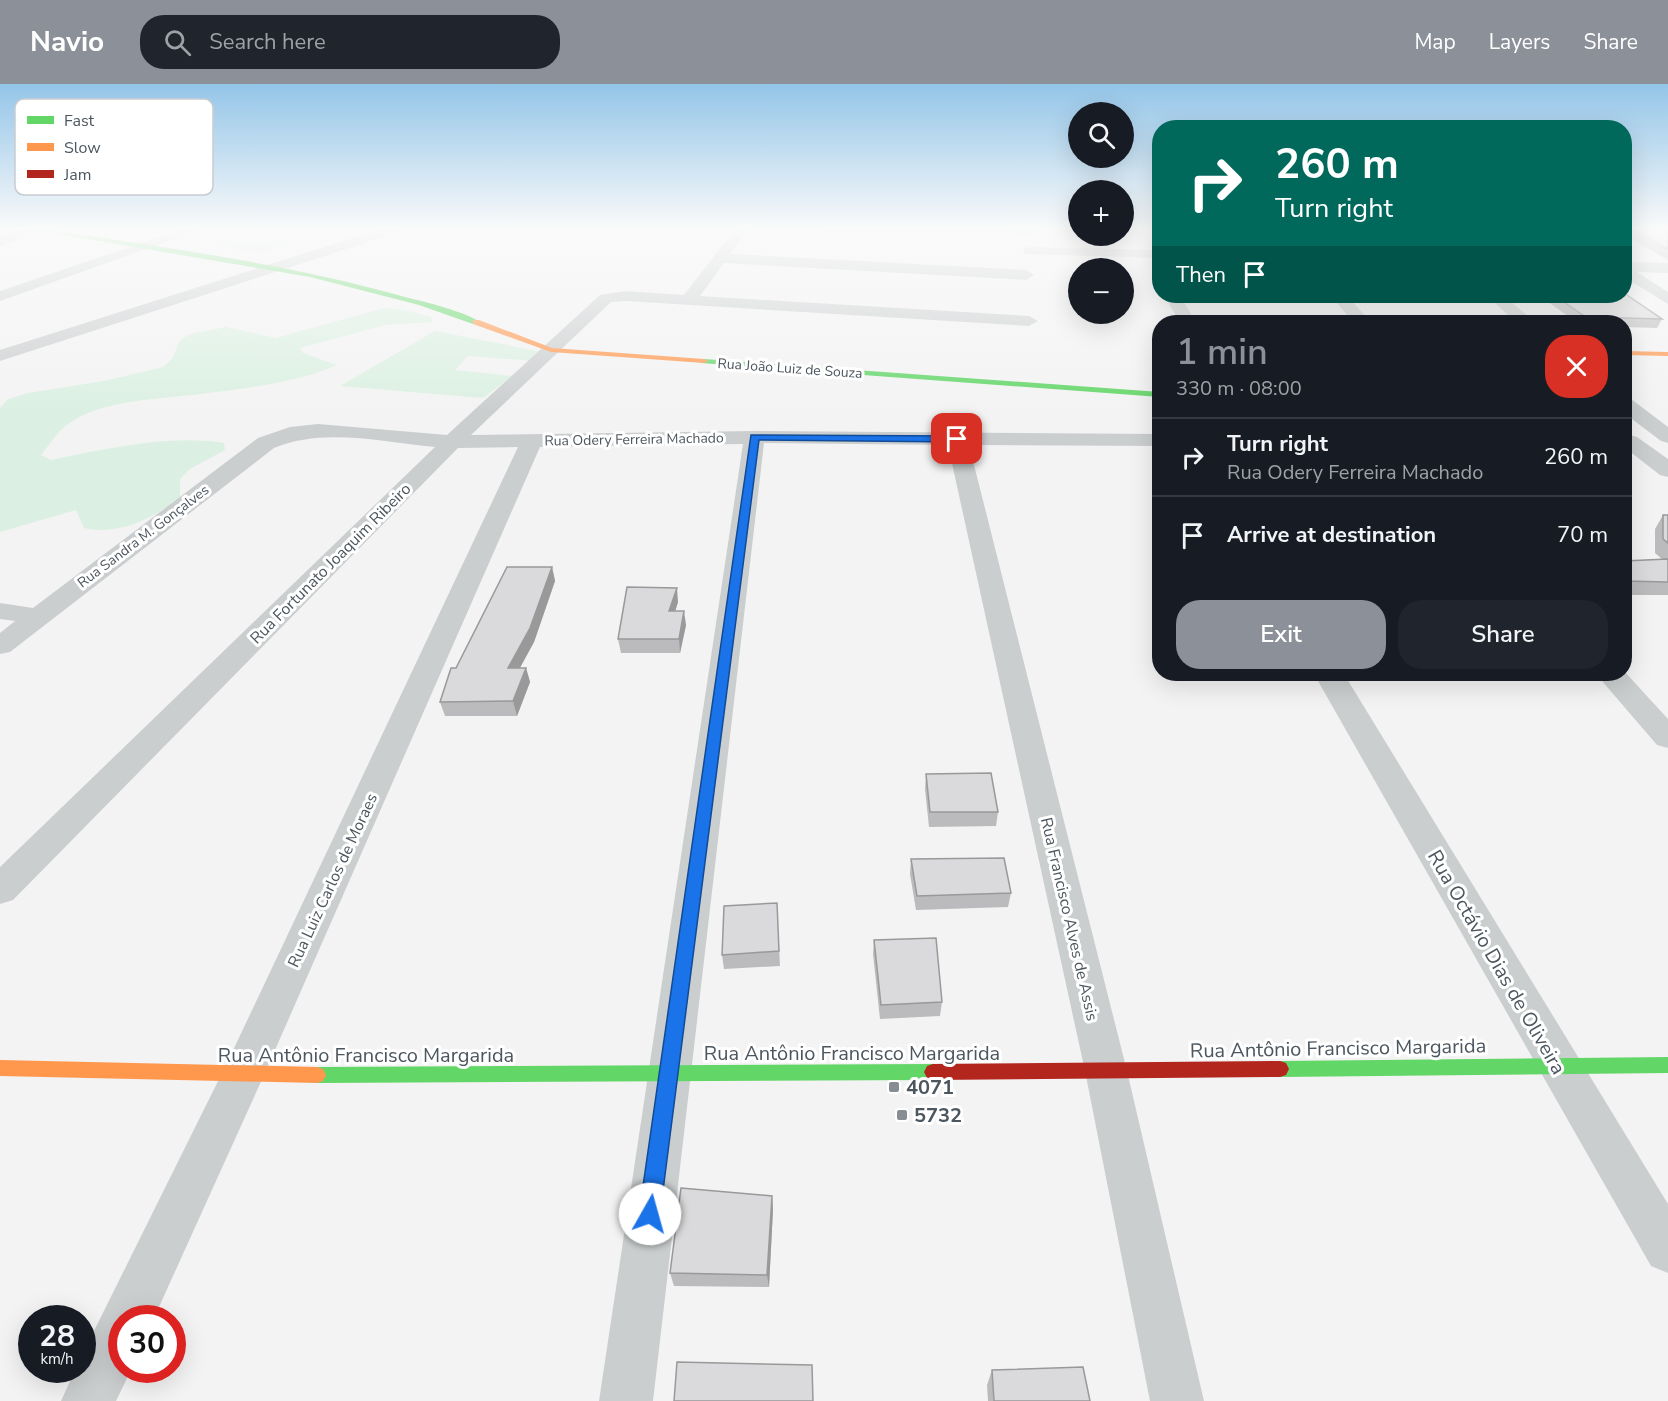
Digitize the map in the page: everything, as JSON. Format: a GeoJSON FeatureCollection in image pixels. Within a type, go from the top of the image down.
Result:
{"type":"FeatureCollection","features":[{"type":"Feature","properties":{"kind":"street"},"geometry":{"type":"LineString","coordinates":[[0,296],[19,289]]}},
{"type":"Feature","properties":{"kind":"street"},"geometry":{"type":"LineString","coordinates":[[0,356],[204,289]]}},
{"type":"Feature","properties":{"kind":"street","name":"Rua João Luiz de Souza"},"geometry":{"type":"LineString","coordinates":[[365,289],[429,305],[551,350],[1152,394]]}},
{"type":"Feature","properties":{"kind":"street"},"geometry":{"type":"LineString","coordinates":[[688,300],[696,289]]}},
{"type":"Feature","properties":{"kind":"street"},"geometry":{"type":"LineString","coordinates":[[1026,289],[1029,321],[1036,339]]}},
{"type":"Feature","properties":{"kind":"street"},"geometry":{"type":"LineString","coordinates":[[1654,289],[1668,299]]}},
{"type":"Feature","properties":{"kind":"street","name":"Rua Fortunato Joaquim Ribeiro"},"geometry":{"type":"LineString","coordinates":[[0,890],[452,442],[606,298],[625,296],[1029,321]]}},
{"type":"Feature","properties":{"kind":"street"},"geometry":{"type":"LineString","coordinates":[[1345,303],[1356,315]]}},
{"type":"Feature","properties":{"kind":"street"},"geometry":{"type":"LineString","coordinates":[[1503,303],[1518,315]]}},
{"type":"Feature","properties":{"kind":"street"},"geometry":{"type":"LineString","coordinates":[[1632,352],[1668,354]]}},
{"type":"Feature","properties":{"kind":"street"},"geometry":{"type":"LineString","coordinates":[[1632,410],[1668,439]]}},
{"type":"Feature","properties":{"kind":"street","name":"Rua Odery Ferreira Machado"},"geometry":{"type":"LineString","coordinates":[[290,433],[318,430],[452,442],[754,437],[1152,440]]}},
{"type":"Feature","properties":{"kind":"street","name":"Rua Sandra M. Gonçalves"},"geometry":{"type":"LineString","coordinates":[[0,645],[266,443],[290,433]]}},
{"type":"Feature","properties":{"kind":"street"},"geometry":{"type":"LineString","coordinates":[[626,1401],[754,437]]}},
{"type":"Feature","properties":{"kind":"street","name":"Rua Francisco Alves de Assis"},"geometry":{"type":"LineString","coordinates":[[957,439],[1106,1071],[1177,1401]]}},
{"type":"Feature","properties":{"kind":"street"},"geometry":{"type":"LineString","coordinates":[[1632,441],[1668,439]]}},
{"type":"Feature","properties":{"kind":"street","name":"Rua Luiz Carlos de Moraes"},"geometry":{"type":"LineString","coordinates":[[134,1305],[243,1075],[532,440]]}},
{"type":"Feature","properties":{"kind":"street"},"geometry":{"type":"LineString","coordinates":[[1632,444],[1668,470]]}},
{"type":"Feature","properties":{"kind":"street"},"geometry":{"type":"LineString","coordinates":[[0,611],[38,617]]}},
{"type":"Feature","properties":{"kind":"street","name":"Rua Octávio Dias de Oliveira"},"geometry":{"type":"LineString","coordinates":[[1333,681],[1668,1249]]}},
{"type":"Feature","properties":{"kind":"street"},"geometry":{"type":"LineString","coordinates":[[1617,681],[1668,738]]}},
{"type":"Feature","properties":{"kind":"street","name":"Rua Antônio Francisco Margarida"},"geometry":{"type":"LineString","coordinates":[[0,1068],[243,1075],[1106,1071],[1557,1064],[1668,1065]]}},
{"type":"Feature","properties":{"kind":"street"},"geometry":{"type":"LineString","coordinates":[[88,1401],[108,1360]]}},
{"type":"Feature","properties":{"kind":"green space"},"geometry":{"type":"Polygon","coordinates":[[[384,308],[425,315],[431,317],[432,322],[385,325],[300,348],[303,353],[337,365],[299,378],[228,391],[127,402],[81,416],[66,425],[41,455],[51,460],[115,447],[182,440],[224,443],[225,450],[190,469],[180,479],[180,497],[147,519],[122,528],[97,530],[84,528],[76,510],[0,532],[0,408],[8,399],[28,393],[104,381],[163,367],[172,359],[180,340],[190,334],[226,327],[276,338],[384,308]]]}},
{"type":"Feature","properties":{"kind":"green space"},"geometry":{"type":"Polygon","coordinates":[[[435,331],[543,352],[533,361],[468,356],[455,370],[512,376],[483,398],[340,386],[435,331]]]}},
{"type":"Feature","properties":{"kind":"building"},"geometry":{"type":"Polygon","coordinates":[[[1632,298],[1662,319],[1632,318],[1632,315],[1583,315],[1565,303],[1632,303],[1632,298]]]}},
{"type":"Feature","properties":{"kind":"building"},"geometry":{"type":"Polygon","coordinates":[[[1663,515],[1668,515],[1668,543],[1663,539],[1663,515]]]}},
{"type":"Feature","properties":{"kind":"building"},"geometry":{"type":"Polygon","coordinates":[[[1668,559],[1668,582],[1632,581],[1632,561],[1668,559]]]}},
{"type":"Feature","properties":{"kind":"building"},"geometry":{"type":"Polygon","coordinates":[[[507,567],[552,567],[530,628],[508,668],[526,668],[513,701],[440,702],[451,668],[456,668],[507,567]]]}},
{"type":"Feature","properties":{"kind":"building"},"geometry":{"type":"Polygon","coordinates":[[[627,587],[677,588],[669,611],[684,611],[679,639],[618,639],[627,587]]]}},
{"type":"Feature","properties":{"kind":"building"},"geometry":{"type":"Polygon","coordinates":[[[991,773],[998,812],[930,812],[926,774],[991,773]]]}},
{"type":"Feature","properties":{"kind":"building"},"geometry":{"type":"Polygon","coordinates":[[[1004,858],[1011,893],[917,896],[911,859],[1004,858]]]}},
{"type":"Feature","properties":{"kind":"building"},"geometry":{"type":"Polygon","coordinates":[[[777,903],[779,951],[722,955],[724,906],[777,903]]]}},
{"type":"Feature","properties":{"kind":"building"},"geometry":{"type":"Polygon","coordinates":[[[936,938],[942,1002],[881,1005],[874,940],[936,938]]]}},
{"type":"Feature","properties":{"kind":"building"},"geometry":{"type":"Polygon","coordinates":[[[681,1188],[772,1196],[767,1275],[670,1273],[681,1188]]]}},
{"type":"Feature","properties":{"kind":"building"},"geometry":{"type":"Polygon","coordinates":[[[677,1362],[812,1365],[813,1401],[674,1401],[677,1362]]]}},
{"type":"Feature","properties":{"kind":"building"},"geometry":{"type":"Polygon","coordinates":[[[1083,1367],[1090,1401],[994,1401],[992,1370],[1083,1367]]]}},
{"type":"Feature","properties":{"kind":"traffic: fast"},"geometry":{"type":"LineString","coordinates":[[371,289],[476,322]]}},
{"type":"Feature","properties":{"kind":"traffic: fast"},"geometry":{"type":"LineString","coordinates":[[704,361],[1152,394]]}},
{"type":"Feature","properties":{"kind":"traffic: fast"},"geometry":{"type":"LineString","coordinates":[[1280,1069],[1668,1065]]}},
{"type":"Feature","properties":{"kind":"traffic: fast"},"geometry":{"type":"LineString","coordinates":[[317,1075],[933,1072]]}},
{"type":"Feature","properties":{"kind":"traffic: slow"},"geometry":{"type":"LineString","coordinates":[[476,322],[551,350],[704,361]]}},
{"type":"Feature","properties":{"kind":"traffic: slow"},"geometry":{"type":"LineString","coordinates":[[1632,353],[1668,354]]}},
{"type":"Feature","properties":{"kind":"traffic: slow"},"geometry":{"type":"LineString","coordinates":[[0,1068],[317,1075]]}},
{"type":"Feature","properties":{"kind":"traffic: jam"},"geometry":{"type":"LineString","coordinates":[[933,1072],[1280,1069]]}},
{"type":"Feature","properties":{"kind":"place","name":"4071"},"geometry":{"type":"Point","coordinates":[894,1087]}},
{"type":"Feature","properties":{"kind":"place","name":"5732"},"geometry":{"type":"Point","coordinates":[902,1115]}},
{"type":"Feature","properties":{"kind":"route"},"geometry":{"type":"LineString","coordinates":[[650,1214],[754,437],[957,439]]}}]}
